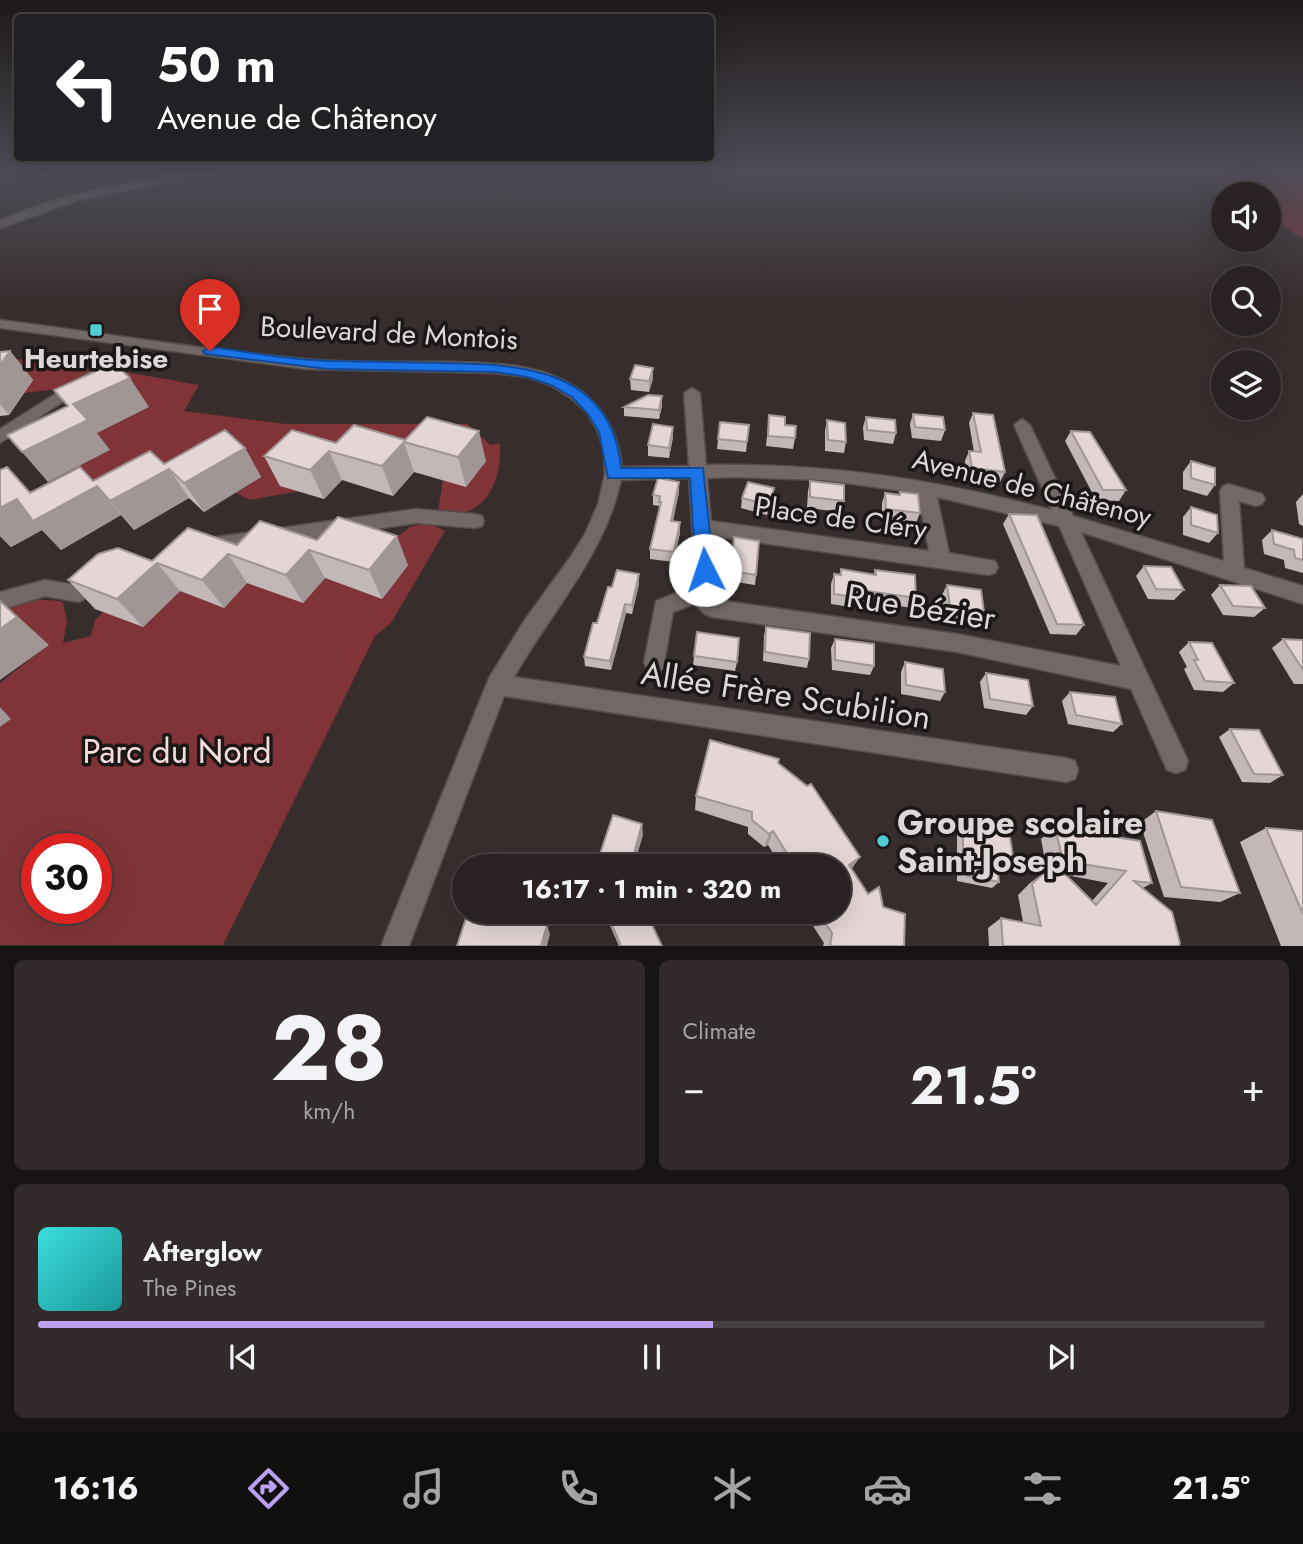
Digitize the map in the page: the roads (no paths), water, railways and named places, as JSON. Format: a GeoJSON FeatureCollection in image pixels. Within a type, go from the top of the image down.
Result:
{"type":"FeatureCollection","features":[{"type":"Feature","properties":{"kind":"street"},"geometry":{"type":"LineString","coordinates":[[0,224],[19,216]]}},
{"type":"Feature","properties":{"kind":"street","name":"Boulevard de Montois"},"geometry":{"type":"LineString","coordinates":[[0,324],[307,363],[495,368],[529,373],[566,388],[594,411],[606,432],[612,451],[614,474],[607,504],[593,537],[576,565],[531,627],[497,685],[395,946]]}},
{"type":"Feature","properties":{"kind":"street"},"geometry":{"type":"LineString","coordinates":[[0,437],[118,359]]}},
{"type":"Feature","properties":{"kind":"street"},"geometry":{"type":"LineString","coordinates":[[655,662],[663,607],[696,594],[705,570],[692,393]]}},
{"type":"Feature","properties":{"kind":"street"},"geometry":{"type":"LineString","coordinates":[[1022,425],[1176,761]]}},
{"type":"Feature","properties":{"kind":"street","name":"Avenue de Châtenoy"},"geometry":{"type":"LineString","coordinates":[[614,474],[799,472],[926,487],[1066,521],[1296,592]]}},
{"type":"Feature","properties":{"kind":"street","name":"Place de Cléry"},"geometry":{"type":"LineString","coordinates":[[702,527],[941,560],[926,487]]}},
{"type":"Feature","properties":{"kind":"street"},"geometry":{"type":"LineString","coordinates":[[1235,573],[1229,491],[1256,499]]}},
{"type":"Feature","properties":{"kind":"street"},"geometry":{"type":"LineString","coordinates":[[191,552],[212,545],[416,516],[475,521]]}},
{"type":"Feature","properties":{"kind":"street"},"geometry":{"type":"LineString","coordinates":[[941,560],[988,567]]}},
{"type":"Feature","properties":{"kind":"street"},"geometry":{"type":"LineString","coordinates":[[0,601],[45,588],[79,594],[116,574]]}},
{"type":"Feature","properties":{"kind":"street"},"geometry":{"type":"LineString","coordinates":[[1296,592],[1303,611]]}},
{"type":"Feature","properties":{"kind":"street","name":"Rue Bézier"},"geometry":{"type":"LineString","coordinates":[[696,594],[712,608],[957,643],[1139,680]]}},
{"type":"Feature","properties":{"kind":"street","name":"Allée Frère Scubilion"},"geometry":{"type":"LineString","coordinates":[[497,685],[1066,770]]}},
{"type":"Feature","properties":{"kind":"place","name":"Heurtebise"},"geometry":{"type":"Point","coordinates":[96,330]}},
{"type":"Feature","properties":{"kind":"place","name":"Groupe scolaire Saint-Joseph"},"geometry":{"type":"Point","coordinates":[883,841]}},
{"type":"Feature","properties":{"kind":"park label","name":"Parc du Nord"},"geometry":{"type":"Point","coordinates":[177,751]}}]}
